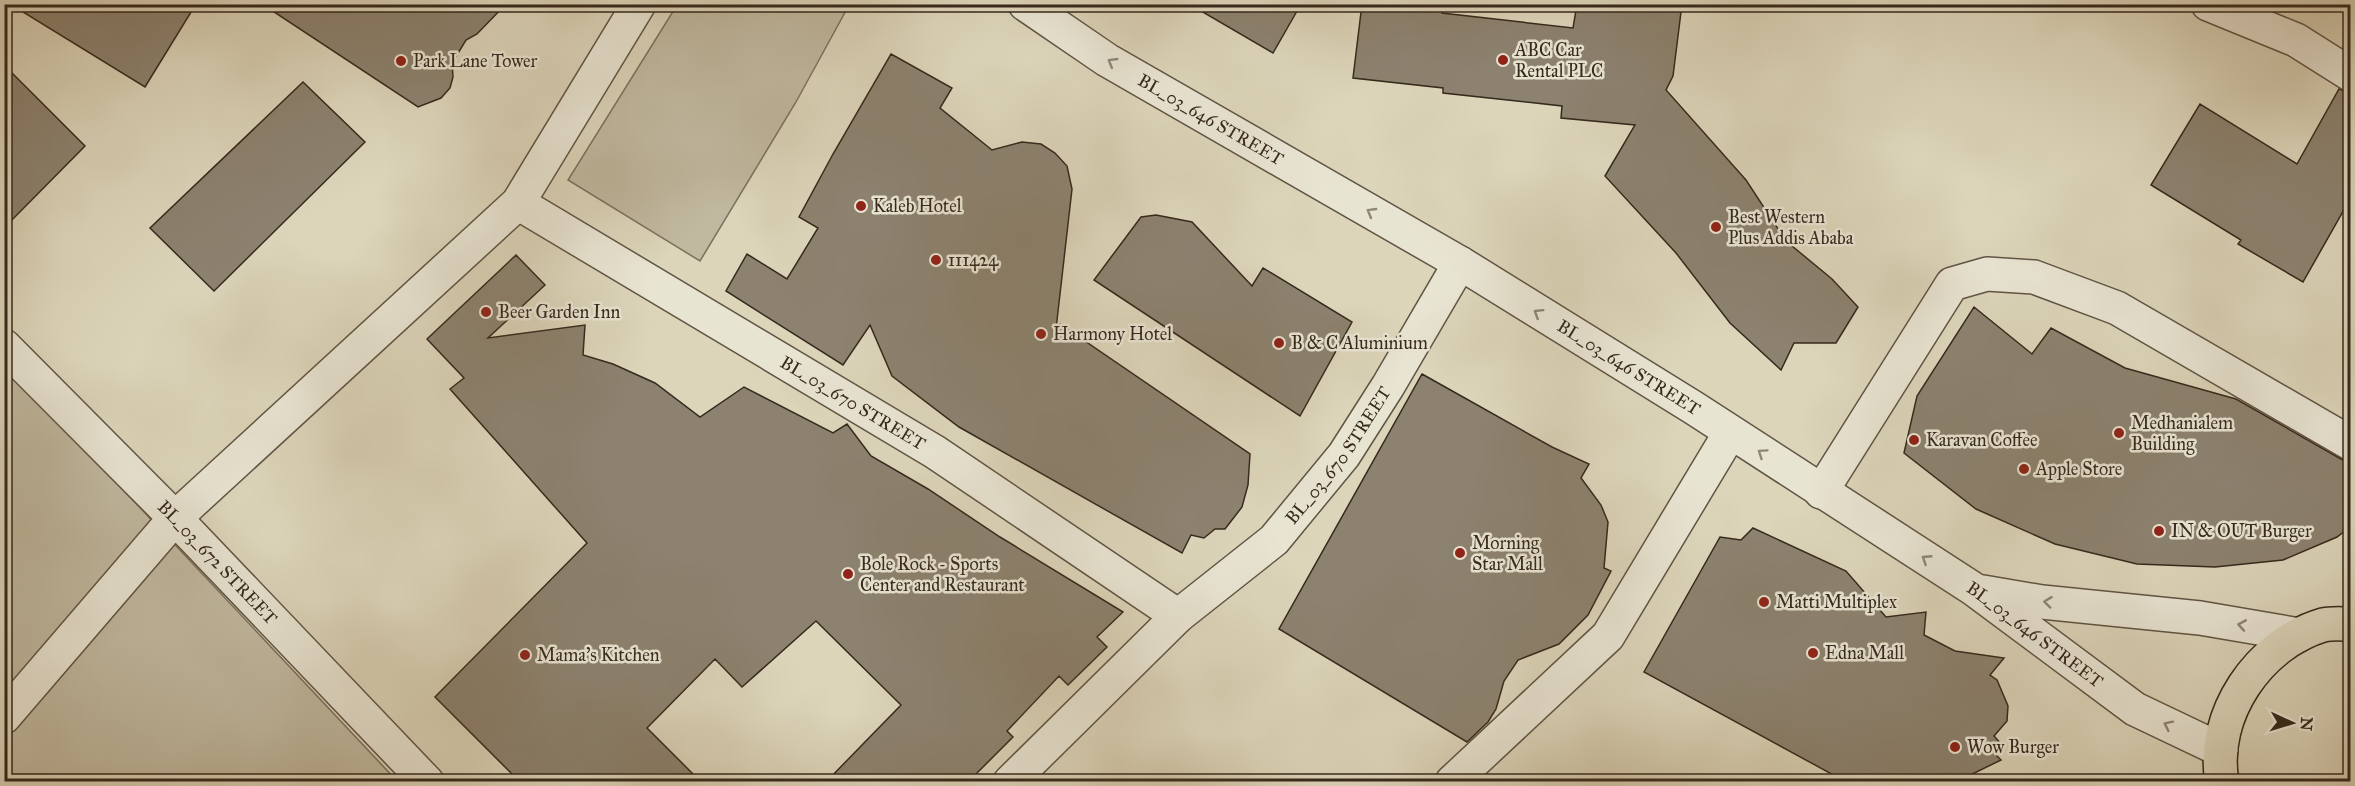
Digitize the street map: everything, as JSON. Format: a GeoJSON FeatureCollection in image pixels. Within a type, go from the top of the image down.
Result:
{"type":"FeatureCollection","features":[{"type":"Feature","properties":{"kind":"main road"},"geometry":{"type":"LineString","coordinates":[[2214,770],[2225,726],[2241,689],[2266,658],[2331,622]]}},
{"type":"Feature","properties":{"kind":"street"},"geometry":{"type":"LineString","coordinates":[[4,717],[175,518],[518,203],[639,4]]}},
{"type":"Feature","properties":{"kind":"street","name":"BL_03_646 STREET"},"geometry":{"type":"LineString","coordinates":[[1025,4],[1107,60],[1460,263],[1730,432],[1975,590],[2214,770]]}},
{"type":"Feature","properties":{"kind":"street"},"geometry":{"type":"LineString","coordinates":[[2208,4],[2296,40],[2350,74]]}},
{"type":"Feature","properties":{"kind":"street","name":"BL_03_670 STREET"},"geometry":{"type":"LineString","coordinates":[[518,203],[935,452],[1178,616]]}},
{"type":"Feature","properties":{"kind":"street","name":"BL_03_670 STREET"},"geometry":{"type":"LineString","coordinates":[[1010,782],[1178,616],[1274,540],[1344,455],[1388,387],[1460,263]]}},
{"type":"Feature","properties":{"kind":"street"},"geometry":{"type":"LineString","coordinates":[[1821,492],[1952,284],[1987,274],[2034,277],[2117,308],[2350,442]]}},
{"type":"Feature","properties":{"kind":"street","name":"BL_03_672 STREET"},"geometry":{"type":"LineString","coordinates":[[4,346],[175,518],[427,782]]}},
{"type":"Feature","properties":{"kind":"street"},"geometry":{"type":"LineString","coordinates":[[1452,782],[1608,636],[1730,432]]}},
{"type":"Feature","properties":{"kind":"street"},"geometry":{"type":"LineString","coordinates":[[1975,590],[2042,602],[2200,618],[2331,622]]}},
{"type":"Feature","properties":{"kind":"shaded area"},"geometry":{"type":"Polygon","coordinates":[[[677,5],[849,5],[796,102],[700,261],[568,180],[677,5]]]}},
{"type":"Feature","properties":{"kind":"shaded area"},"geometry":{"type":"Polygon","coordinates":[[[5,364],[397,781],[5,781],[5,364]]]}},
{"type":"Feature","properties":{"kind":"building"},"geometry":{"type":"Polygon","coordinates":[[[10,4],[196,4],[145,87],[10,4]]]}},
{"type":"Feature","properties":{"kind":"building","name":"Park Lane Tower"},"geometry":{"type":"Polygon","coordinates":[[[262,4],[506,4],[477,34],[466,40],[452,63],[453,77],[450,88],[441,98],[418,107],[262,4]]]}},
{"type":"Feature","properties":{"kind":"building"},"geometry":{"type":"Polygon","coordinates":[[[1189,4],[1301,4],[1273,53],[1189,4]]]}},
{"type":"Feature","properties":{"kind":"building"},"geometry":{"type":"Polygon","coordinates":[[[1362,4],[1443,4],[1442,13],[1573,28],[1577,4],[1682,4],[1673,76],[1666,90],[1746,180],[1786,241],[1832,279],[1858,307],[1836,343],[1794,343],[1781,370],[1730,323],[1676,253],[1605,176],[1635,125],[1561,118],[1562,106],[1443,93],[1443,88],[1353,78],[1362,4]]]}},
{"type":"Feature","properties":{"kind":"building"},"geometry":{"type":"Polygon","coordinates":[[[891,54],[952,88],[940,108],[992,150],[1022,142],[1041,144],[1055,153],[1067,166],[1072,189],[1056,329],[1060,324],[1250,454],[1248,485],[1242,507],[1225,529],[1215,529],[1204,538],[1191,535],[1182,553],[959,427],[892,376],[870,325],[843,365],[726,291],[747,254],[787,279],[818,228],[799,217],[891,54]]]}},
{"type":"Feature","properties":{"kind":"building"},"geometry":{"type":"Polygon","coordinates":[[[4,65],[85,146],[4,228],[4,65]]]}},
{"type":"Feature","properties":{"kind":"building"},"geometry":{"type":"Polygon","coordinates":[[[303,82],[365,142],[214,291],[150,228],[303,82]]]}},
{"type":"Feature","properties":{"kind":"building"},"geometry":{"type":"Polygon","coordinates":[[[2339,89],[2350,93],[2350,199],[2303,282],[2238,244],[2241,240],[2151,185],[2200,104],[2297,164],[2339,89]]]}},
{"type":"Feature","properties":{"kind":"building"},"geometry":{"type":"Polygon","coordinates":[[[1156,215],[1192,222],[1252,286],[1263,268],[1352,322],[1300,416],[1094,280],[1141,217],[1156,215]]]}},
{"type":"Feature","properties":{"kind":"building"},"geometry":{"type":"Polygon","coordinates":[[[516,255],[545,285],[488,338],[585,325],[583,355],[613,364],[655,383],[700,417],[744,387],[833,433],[847,424],[871,456],[928,489],[1000,537],[1123,612],[1097,637],[1107,647],[1068,685],[1059,676],[1007,731],[1013,737],[968,782],[826,782],[901,705],[816,621],[742,687],[715,659],[647,728],[701,782],[520,782],[435,697],[587,543],[450,389],[464,378],[427,339],[516,255]]]}},
{"type":"Feature","properties":{"kind":"building","name":"Medhanialem Building"},"geometry":{"type":"Polygon","coordinates":[[[1974,307],[2032,354],[2051,328],[2125,368],[2236,399],[2350,462],[2350,527],[2337,537],[2283,560],[2215,567],[2137,564],[2055,544],[1976,509],[1904,453],[1917,396],[1974,307]]]}},
{"type":"Feature","properties":{"kind":"building","name":"Morning Star Mall"},"geometry":{"type":"Polygon","coordinates":[[[1422,374],[1552,447],[1589,464],[1581,478],[1601,505],[1608,522],[1604,568],[1611,571],[1588,615],[1559,644],[1518,660],[1504,681],[1496,709],[1488,722],[1467,742],[1279,629],[1422,374]]]}},
{"type":"Feature","properties":{"kind":"building","name":"Edna Mall"},"geometry":{"type":"Polygon","coordinates":[[[1753,528],[1846,571],[1886,617],[1926,612],[1924,635],[1955,651],[2004,658],[1990,675],[1997,680],[2008,706],[2007,721],[1994,736],[2001,744],[1992,751],[2001,760],[1956,782],[1841,782],[1839,778],[1644,672],[1720,537],[1741,540],[1753,528]]]}},
{"type":"Feature","properties":{"kind":"place","name":"ABC Car Rental PLC"},"geometry":{"type":"Point","coordinates":[1503,60]}},
{"type":"Feature","properties":{"kind":"place","name":"Park Lane Tower"},"geometry":{"type":"Point","coordinates":[401,61]}},
{"type":"Feature","properties":{"kind":"place","name":"Kaleb Hotel"},"geometry":{"type":"Point","coordinates":[861,206]}},
{"type":"Feature","properties":{"kind":"place","name":"Best Western Plus Addis Ababa"},"geometry":{"type":"Point","coordinates":[1716,227]}},
{"type":"Feature","properties":{"kind":"place","name":"111424"},"geometry":{"type":"Point","coordinates":[936,260]}},
{"type":"Feature","properties":{"kind":"place","name":"Beer Garden Inn"},"geometry":{"type":"Point","coordinates":[486,312]}},
{"type":"Feature","properties":{"kind":"place","name":"Harmony Hotel"},"geometry":{"type":"Point","coordinates":[1041,334]}},
{"type":"Feature","properties":{"kind":"place","name":"B & C Aluminium"},"geometry":{"type":"Point","coordinates":[1279,343]}},
{"type":"Feature","properties":{"kind":"place","name":"Medhanialem Building"},"geometry":{"type":"Point","coordinates":[2119,433]}},
{"type":"Feature","properties":{"kind":"place","name":"Karavan Coffee"},"geometry":{"type":"Point","coordinates":[1914,440]}},
{"type":"Feature","properties":{"kind":"place","name":"Apple Store"},"geometry":{"type":"Point","coordinates":[2024,469]}},
{"type":"Feature","properties":{"kind":"place","name":"IN & OUT Burger"},"geometry":{"type":"Point","coordinates":[2159,531]}},
{"type":"Feature","properties":{"kind":"place","name":"Morning Star Mall"},"geometry":{"type":"Point","coordinates":[1460,553]}},
{"type":"Feature","properties":{"kind":"place","name":"Bole Rock - Sports Center and Restaurant"},"geometry":{"type":"Point","coordinates":[848,574]}},
{"type":"Feature","properties":{"kind":"place","name":"Matti Multiplex"},"geometry":{"type":"Point","coordinates":[1764,602]}},
{"type":"Feature","properties":{"kind":"place","name":"Edna Mall"},"geometry":{"type":"Point","coordinates":[1813,653]}},
{"type":"Feature","properties":{"kind":"place","name":"Mama's Kitchen"},"geometry":{"type":"Point","coordinates":[525,655]}},
{"type":"Feature","properties":{"kind":"place","name":"Wow Burger"},"geometry":{"type":"Point","coordinates":[1955,747]}}]}
